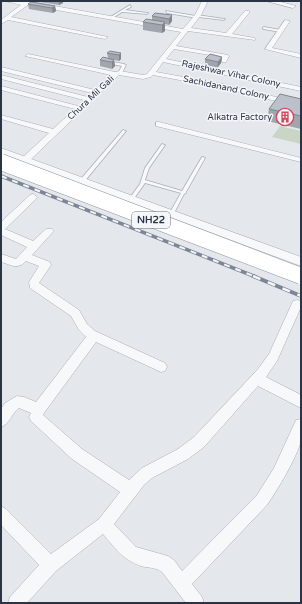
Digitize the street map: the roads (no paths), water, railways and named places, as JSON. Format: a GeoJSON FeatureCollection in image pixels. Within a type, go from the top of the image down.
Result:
{"type":"FeatureCollection","features":[{"type":"Feature","properties":{"kind":"highway","name":"NH22"},"geometry":{"type":"LineString","coordinates":[[1,156],[301,269]]}},
{"type":"Feature","properties":{"kind":"highway","name":"NH22"},"geometry":{"type":"LineString","coordinates":[[1,162],[301,276]]}},
{"type":"Feature","properties":{"kind":"street"},"geometry":{"type":"LineString","coordinates":[[8,1],[185,30],[253,39]]}},
{"type":"Feature","properties":{"kind":"street"},"geometry":{"type":"LineString","coordinates":[[151,73],[197,16],[205,1]]}},
{"type":"Feature","properties":{"kind":"street"},"geometry":{"type":"LineString","coordinates":[[269,1],[293,6]]}},
{"type":"Feature","properties":{"kind":"street"},"geometry":{"type":"LineString","coordinates":[[3,20],[27,3]]}},
{"type":"Feature","properties":{"kind":"street"},"geometry":{"type":"LineString","coordinates":[[228,35],[247,12]]}},
{"type":"Feature","properties":{"kind":"street"},"geometry":{"type":"LineString","coordinates":[[3,20],[105,36]]}},
{"type":"Feature","properties":{"kind":"street"},"geometry":{"type":"LineString","coordinates":[[287,21],[268,49],[301,56]]}},
{"type":"Feature","properties":{"kind":"street"},"geometry":{"type":"LineString","coordinates":[[172,47],[226,56],[224,61]]}},
{"type":"Feature","properties":{"kind":"street"},"geometry":{"type":"LineString","coordinates":[[28,56],[118,74]]}},
{"type":"Feature","properties":{"kind":"street","name":"Rajeshwar Vihar Colony"},"geometry":{"type":"LineString","coordinates":[[161,60],[301,89]]}},
{"type":"Feature","properties":{"kind":"street"},"geometry":{"type":"LineString","coordinates":[[1,70],[97,92]]}},
{"type":"Feature","properties":{"kind":"street","name":"Chura Mil Gali"},"geometry":{"type":"LineString","coordinates":[[25,160],[88,99],[118,74],[145,77],[151,73]]}},
{"type":"Feature","properties":{"kind":"street","name":"Sachidanand Colony"},"geometry":{"type":"LineString","coordinates":[[151,73],[222,86],[301,105]]}},
{"type":"Feature","properties":{"kind":"street"},"geometry":{"type":"LineString","coordinates":[[1,77],[88,99]]}},
{"type":"Feature","properties":{"kind":"street"},"geometry":{"type":"LineString","coordinates":[[1,88],[79,108]]}},
{"type":"Feature","properties":{"kind":"street"},"geometry":{"type":"LineString","coordinates":[[3,117],[55,132]]}},
{"type":"Feature","properties":{"kind":"street"},"geometry":{"type":"LineString","coordinates":[[159,124],[301,160]]}},
{"type":"Feature","properties":{"kind":"street"},"geometry":{"type":"LineString","coordinates":[[1,151],[301,262]]}},
{"type":"Feature","properties":{"kind":"street"},"geometry":{"type":"LineString","coordinates":[[27,178],[42,166]]}},
{"type":"Feature","properties":{"kind":"street"},"geometry":{"type":"LineString","coordinates":[[1,168],[301,284]]}},
{"type":"Feature","properties":{"kind":"street"},"geometry":{"type":"LineString","coordinates":[[1,227],[33,197]]}},
{"type":"Feature","properties":{"kind":"street"},"geometry":{"type":"LineString","coordinates":[[1,231],[34,246]]}},
{"type":"Feature","properties":{"kind":"street"},"geometry":{"type":"LineString","coordinates":[[1,258],[17,263],[49,231]]}},
{"type":"Feature","properties":{"kind":"street"},"geometry":{"type":"LineString","coordinates":[[25,256],[46,265],[34,282],[34,285],[75,313],[83,327],[93,335],[161,368]]}},
{"type":"Feature","properties":{"kind":"street"},"geometry":{"type":"LineString","coordinates":[[16,603],[50,565],[104,524],[131,490],[147,473],[183,454],[199,442],[257,379],[273,357],[297,304]]}},
{"type":"Feature","properties":{"kind":"street"},"geometry":{"type":"LineString","coordinates":[[93,335],[92,340],[36,414],[40,422],[77,454],[131,490]]}},
{"type":"Feature","properties":{"kind":"street"},"geometry":{"type":"LineString","coordinates":[[257,379],[301,402]]}},
{"type":"Feature","properties":{"kind":"street"},"geometry":{"type":"LineString","coordinates":[[1,421],[10,407],[17,402],[24,403],[38,410]]}},
{"type":"Feature","properties":{"kind":"street"},"geometry":{"type":"LineString","coordinates":[[182,584],[262,500],[276,479],[301,425]]}},
{"type":"Feature","properties":{"kind":"street"},"geometry":{"type":"LineString","coordinates":[[1,514],[50,565]]}},
{"type":"Feature","properties":{"kind":"street"},"geometry":{"type":"LineString","coordinates":[[104,524],[130,553],[142,558],[162,562],[174,572],[196,603]]}},
{"type":"Feature","properties":{"kind":"lane"},"geometry":{"type":"LineString","coordinates":[[110,18],[130,6]]}},
{"type":"Feature","properties":{"kind":"lane"},"geometry":{"type":"LineString","coordinates":[[122,11],[147,13]]}},
{"type":"Feature","properties":{"kind":"lane"},"geometry":{"type":"LineString","coordinates":[[167,12],[224,19]]}},
{"type":"Feature","properties":{"kind":"lane"},"geometry":{"type":"LineString","coordinates":[[264,28],[281,31]]}},
{"type":"Feature","properties":{"kind":"lane"},"geometry":{"type":"LineString","coordinates":[[105,61],[124,65],[118,74]]}},
{"type":"Feature","properties":{"kind":"lane"},"geometry":{"type":"LineString","coordinates":[[82,181],[124,131]]}},
{"type":"Feature","properties":{"kind":"lane"},"geometry":{"type":"LineString","coordinates":[[131,199],[143,181],[145,171],[163,145]]}},
{"type":"Feature","properties":{"kind":"lane"},"geometry":{"type":"LineString","coordinates":[[171,214],[203,158]]}},
{"type":"Feature","properties":{"kind":"lane"},"geometry":{"type":"LineString","coordinates":[[143,181],[184,193]]}},
{"type":"Feature","properties":{"kind":"railway"},"geometry":{"type":"LineString","coordinates":[[1,176],[256,277]]}},
{"type":"Feature","properties":{"kind":"railway"},"geometry":{"type":"LineString","coordinates":[[253,276],[301,296]]}},
{"type":"Feature","properties":{"kind":"place","name":"Alkatra Factory"},"geometry":{"type":"Point","coordinates":[285,117]}}]}
